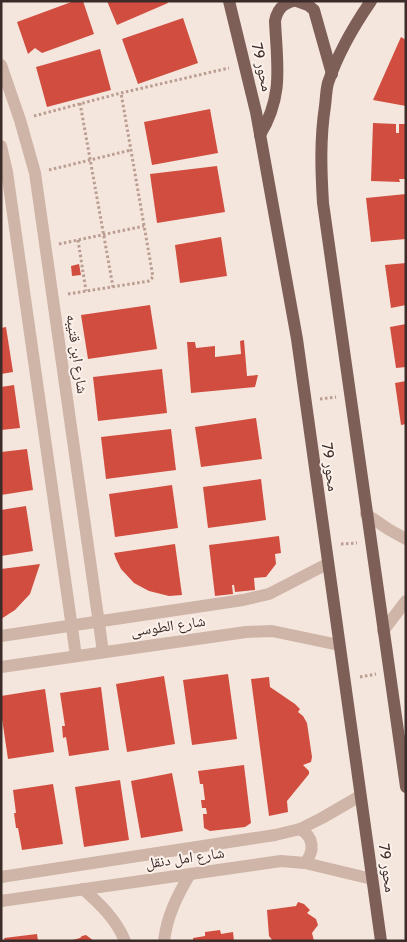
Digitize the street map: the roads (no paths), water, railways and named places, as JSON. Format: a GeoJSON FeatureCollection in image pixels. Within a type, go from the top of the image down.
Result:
{"type":"FeatureCollection","features":[{"type":"Feature","properties":{"kind":"main road","name":"محور 79"},"geometry":{"type":"LineString","coordinates":[[229,1],[260,135],[287,281],[381,941]]}},
{"type":"Feature","properties":{"kind":"main road"},"geometry":{"type":"LineString","coordinates":[[260,135],[274,108],[277,93],[275,21],[281,7],[295,1],[308,5],[314,10],[332,74]]}},
{"type":"Feature","properties":{"kind":"main road","name":"محور 79"},"geometry":{"type":"LineString","coordinates":[[371,1],[355,24],[339,54],[328,85],[322,120],[320,155],[323,203],[349,396],[406,786]]}},
{"type":"Feature","properties":{"kind":"street","name":"شارع ابن قتيبه"},"geometry":{"type":"LineString","coordinates":[[1,65],[20,120],[35,173],[103,652]]}},
{"type":"Feature","properties":{"kind":"street"},"geometry":{"type":"LineString","coordinates":[[1,146],[7,172],[76,656]]}},
{"type":"Feature","properties":{"kind":"street"},"geometry":{"type":"LineString","coordinates":[[366,514],[406,539]]}},
{"type":"Feature","properties":{"kind":"street","name":"شارع الطوسى"},"geometry":{"type":"LineString","coordinates":[[1,636],[243,600],[269,594],[327,564]]}},
{"type":"Feature","properties":{"kind":"street"},"geometry":{"type":"LineString","coordinates":[[383,631],[406,601]]}},
{"type":"Feature","properties":{"kind":"street","name":"شارع الطوسى"},"geometry":{"type":"LineString","coordinates":[[1,667],[246,632],[272,631],[339,645]]}},
{"type":"Feature","properties":{"kind":"street","name":"شارع امل دنقل"},"geometry":{"type":"LineString","coordinates":[[1,877],[275,835],[300,829],[360,796]]}},
{"type":"Feature","properties":{"kind":"street"},"geometry":{"type":"LineString","coordinates":[[300,829],[306,833],[312,844],[310,858],[305,863]]}},
{"type":"Feature","properties":{"kind":"street","name":"شارع امل دنقل"},"geometry":{"type":"LineString","coordinates":[[1,900],[281,861],[305,863],[372,879]]}},
{"type":"Feature","properties":{"kind":"street"},"geometry":{"type":"LineString","coordinates":[[164,941],[166,926],[175,899],[190,874]]}},
{"type":"Feature","properties":{"kind":"street"},"geometry":{"type":"LineString","coordinates":[[82,889],[104,908],[125,941]]}}]}
